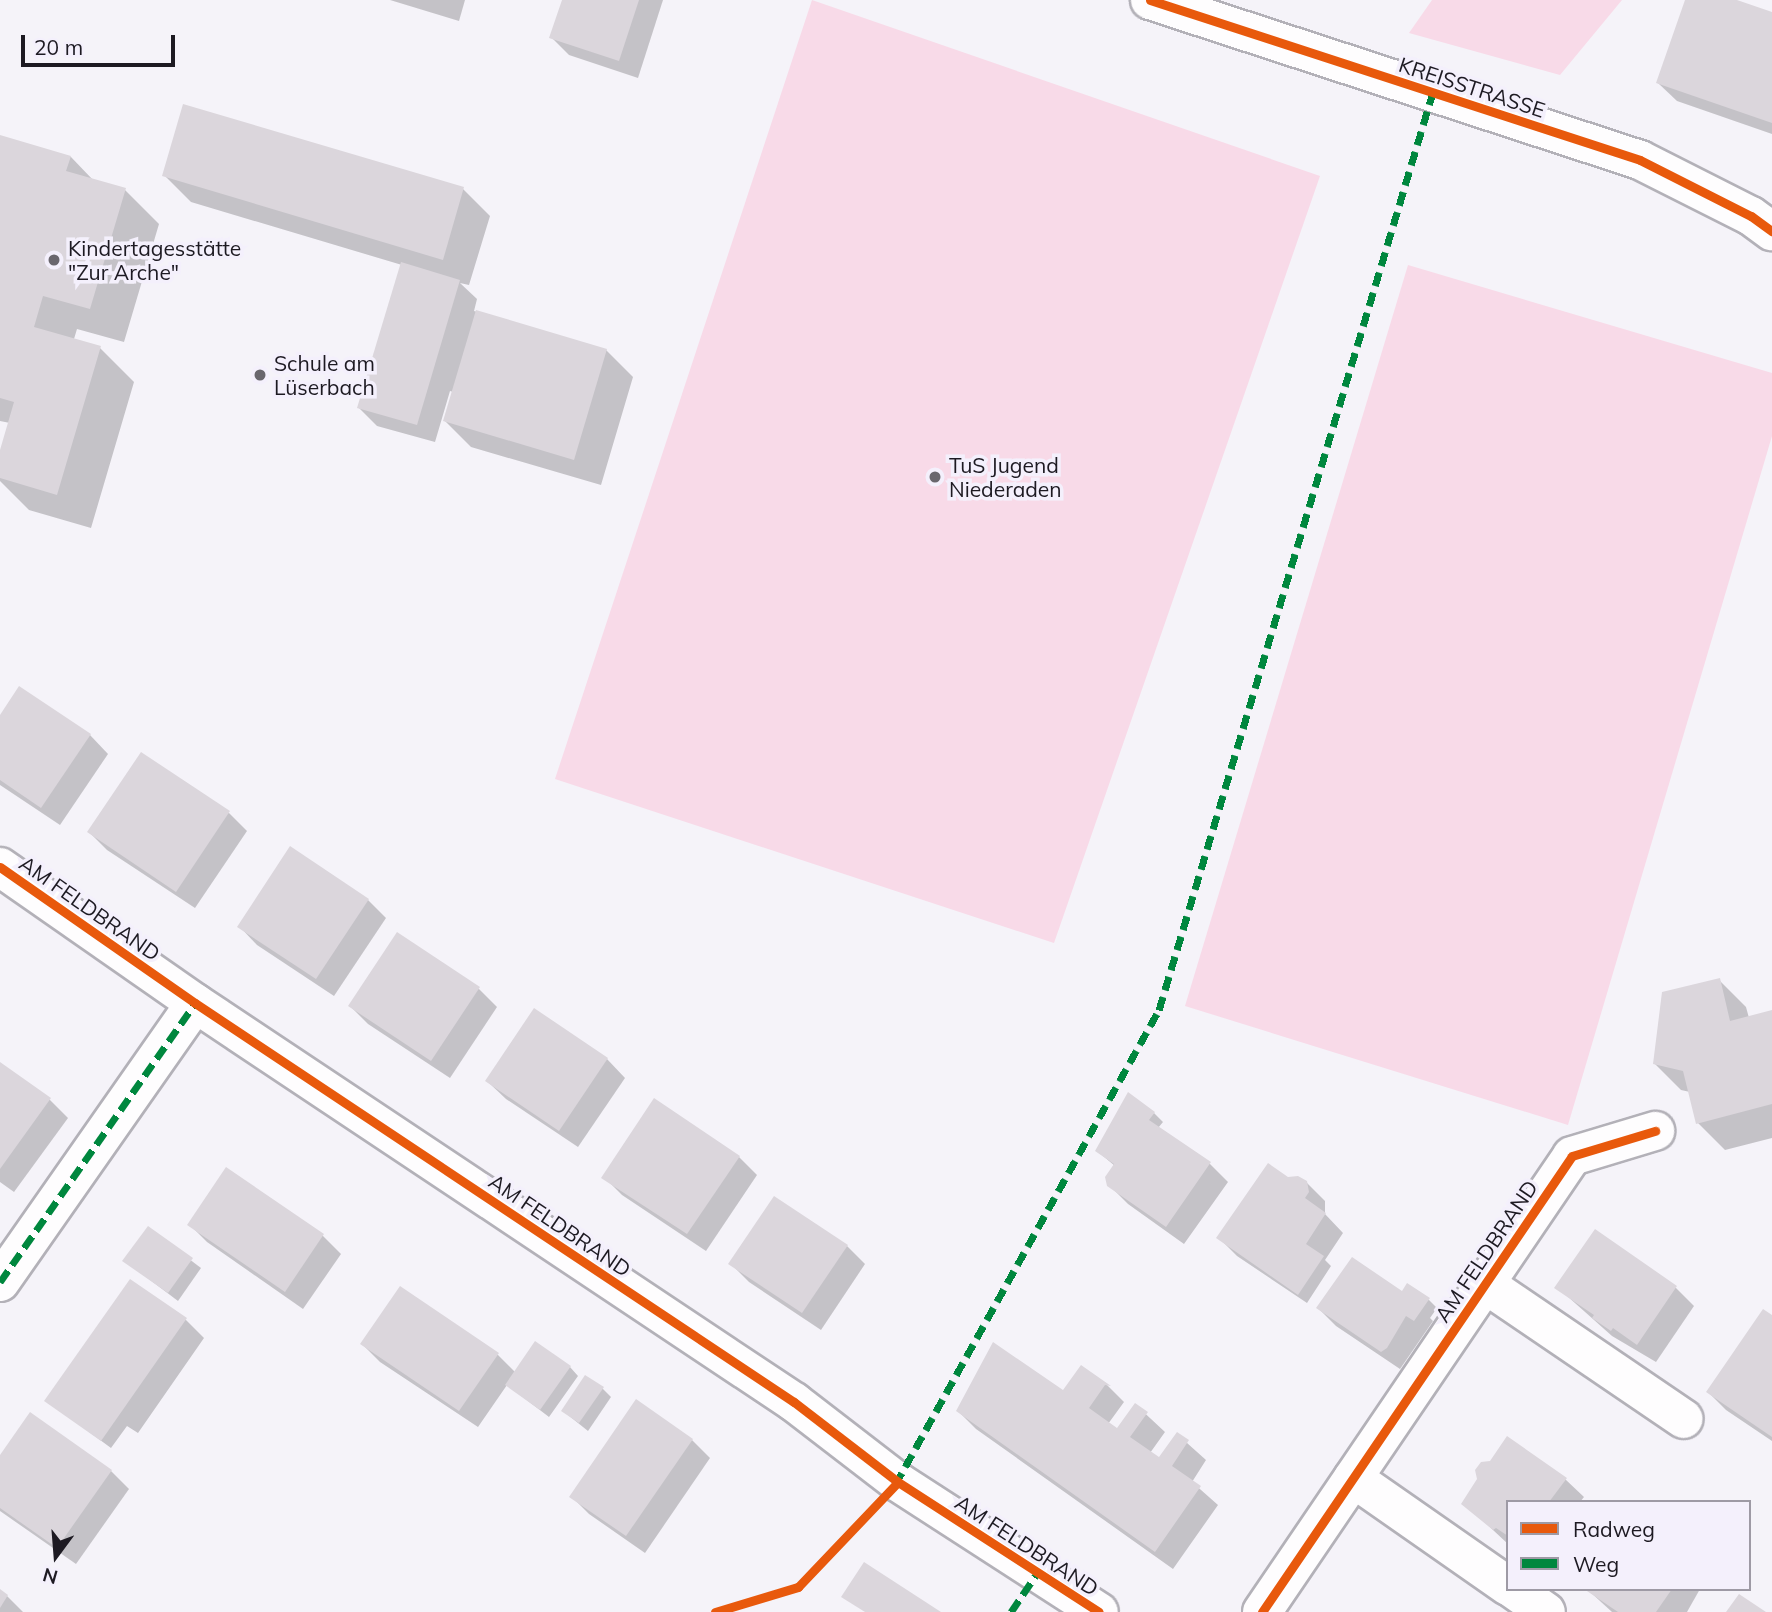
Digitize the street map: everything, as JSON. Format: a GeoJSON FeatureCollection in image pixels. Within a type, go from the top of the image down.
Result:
{"type":"FeatureCollection","features":[{"type":"Feature","properties":{"kind":"street","name":"KREISSTRASSE"},"geometry":{"type":"LineString","coordinates":[[1150,0],[1640,160],[1751,216],[1772,231]]}},
{"type":"Feature","properties":{"kind":"street","name":"AM FELDBRAND"},"geometry":{"type":"LineString","coordinates":[[0,867],[195,1003],[794,1402],[898,1482],[1099,1612]]}},
{"type":"Feature","properties":{"kind":"street"},"geometry":{"type":"LineString","coordinates":[[0,1282],[195,1003]]}},
{"type":"Feature","properties":{"kind":"street","name":"AM FELDBRAND"},"geometry":{"type":"LineString","coordinates":[[1262,1612],[1572,1156],[1655,1131]]}},
{"type":"Feature","properties":{"kind":"street"},"geometry":{"type":"LineString","coordinates":[[1485,1284],[1684,1419]]}},
{"type":"Feature","properties":{"kind":"street"},"geometry":{"type":"LineString","coordinates":[[1353,1478],[1506,1585]]}},
{"type":"Feature","properties":{"kind":"street"},"geometry":{"type":"LineString","coordinates":[[1516,1591],[1546,1612]]}},
{"type":"Feature","properties":{"kind":"shaded area","name":"TuS Jugend Niederaden"},"geometry":{"type":"Polygon","coordinates":[[[812,0],[1320,176],[1054,943],[555,779],[812,0]]]}},
{"type":"Feature","properties":{"kind":"shaded area"},"geometry":{"type":"Polygon","coordinates":[[[1432,0],[1622,0],[1560,75],[1409,33],[1432,0]]]}},
{"type":"Feature","properties":{"kind":"shaded area"},"geometry":{"type":"Polygon","coordinates":[[[1408,265],[1772,373],[1772,436],[1568,1125],[1185,1006],[1408,265]]]}},
{"type":"Feature","properties":{"kind":"building"},"geometry":{"type":"Polygon","coordinates":[[[562,0],[639,0],[619,61],[549,38],[562,0]]]}},
{"type":"Feature","properties":{"kind":"building"},"geometry":{"type":"Polygon","coordinates":[[[1685,0],[1737,0],[1772,12],[1772,123],[1656,83],[1685,0]]]}},
{"type":"Feature","properties":{"kind":"building"},"geometry":{"type":"Polygon","coordinates":[[[183,104],[464,187],[443,260],[162,176],[183,104]]]}},
{"type":"Feature","properties":{"kind":"building"},"geometry":{"type":"Polygon","coordinates":[[[0,135],[71,156],[66,171],[126,188],[90,309],[43,296],[34,327],[101,346],[57,495],[0,478],[0,450],[14,402],[0,398],[0,135]]]}},
{"type":"Feature","properties":{"kind":"building"},"geometry":{"type":"Polygon","coordinates":[[[401,262],[460,280],[417,425],[357,408],[401,262]]]}},
{"type":"Feature","properties":{"kind":"building"},"geometry":{"type":"Polygon","coordinates":[[[476,310],[607,349],[574,460],[443,421],[476,310]]]}},
{"type":"Feature","properties":{"kind":"building"},"geometry":{"type":"Polygon","coordinates":[[[19,686],[91,734],[41,808],[0,780],[0,715],[19,686]]]}},
{"type":"Feature","properties":{"kind":"building"},"geometry":{"type":"Polygon","coordinates":[[[141,752],[230,811],[176,892],[87,832],[141,752]]]}},
{"type":"Feature","properties":{"kind":"building"},"geometry":{"type":"Polygon","coordinates":[[[290,846],[369,899],[316,979],[237,927],[290,846]]]}},
{"type":"Feature","properties":{"kind":"building"},"geometry":{"type":"Polygon","coordinates":[[[397,932],[480,987],[431,1061],[348,1006],[397,932]]]}},
{"type":"Feature","properties":{"kind":"building"},"geometry":{"type":"Polygon","coordinates":[[[1720,978],[1730,1021],[1772,1010],[1772,1104],[1696,1124],[1683,1071],[1653,1064],[1662,992],[1720,978]]]}},
{"type":"Feature","properties":{"kind":"building"},"geometry":{"type":"Polygon","coordinates":[[[534,1008],[608,1058],[559,1131],[485,1081],[534,1008]]]}},
{"type":"Feature","properties":{"kind":"building"},"geometry":{"type":"Polygon","coordinates":[[[0,1062],[51,1098],[0,1169],[0,1062]]]}},
{"type":"Feature","properties":{"kind":"building"},"geometry":{"type":"Polygon","coordinates":[[[1128,1092],[1155,1112],[1149,1120],[1211,1162],[1166,1227],[1107,1186],[1105,1177],[1114,1164],[1095,1151],[1128,1092]]]}},
{"type":"Feature","properties":{"kind":"building"},"geometry":{"type":"Polygon","coordinates":[[[654,1098],[740,1156],[687,1234],[601,1178],[654,1098]]]}},
{"type":"Feature","properties":{"kind":"building"},"geometry":{"type":"Polygon","coordinates":[[[1268,1163],[1288,1177],[1298,1176],[1307,1181],[1309,1192],[1305,1198],[1326,1213],[1306,1244],[1324,1256],[1298,1295],[1216,1238],[1268,1163]]]}},
{"type":"Feature","properties":{"kind":"building"},"geometry":{"type":"Polygon","coordinates":[[[226,1167],[324,1234],[285,1292],[187,1225],[226,1167]]]}},
{"type":"Feature","properties":{"kind":"building"},"geometry":{"type":"Polygon","coordinates":[[[774,1196],[848,1245],[802,1313],[728,1264],[774,1196]]]}},
{"type":"Feature","properties":{"kind":"building"},"geometry":{"type":"Polygon","coordinates":[[[148,1226],[193,1258],[168,1293],[122,1261],[148,1226]]]}},
{"type":"Feature","properties":{"kind":"building"},"geometry":{"type":"Polygon","coordinates":[[[1595,1229],[1677,1286],[1637,1345],[1613,1328],[1611,1331],[1592,1318],[1594,1315],[1554,1288],[1595,1229]]]}},
{"type":"Feature","properties":{"kind":"building"},"geometry":{"type":"Polygon","coordinates":[[[1352,1257],[1402,1291],[1407,1283],[1430,1298],[1414,1321],[1406,1316],[1387,1348],[1381,1352],[1316,1308],[1352,1257]]]}},
{"type":"Feature","properties":{"kind":"building"},"geometry":{"type":"Polygon","coordinates":[[[130,1279],[187,1318],[101,1441],[44,1401],[130,1279]]]}},
{"type":"Feature","properties":{"kind":"building"},"geometry":{"type":"Polygon","coordinates":[[[400,1286],[499,1353],[459,1411],[360,1344],[400,1286]]]}},
{"type":"Feature","properties":{"kind":"building"},"geometry":{"type":"Polygon","coordinates":[[[1763,1309],[1772,1315],[1772,1437],[1706,1392],[1763,1309]]]}},
{"type":"Feature","properties":{"kind":"building"},"geometry":{"type":"Polygon","coordinates":[[[535,1341],[571,1366],[540,1410],[505,1385],[535,1341]]]}},
{"type":"Feature","properties":{"kind":"building"},"geometry":{"type":"Polygon","coordinates":[[[993,1342],[1063,1390],[1081,1365],[1111,1386],[1105,1385],[1089,1408],[1117,1428],[1135,1403],[1148,1412],[1130,1437],[1159,1457],[1177,1432],[1189,1440],[1172,1466],[1201,1486],[1155,1552],[956,1411],[993,1342]]]}},
{"type":"Feature","properties":{"kind":"building"},"geometry":{"type":"Polygon","coordinates":[[[585,1375],[604,1387],[579,1423],[561,1411],[585,1375]]]}},
{"type":"Feature","properties":{"kind":"building"},"geometry":{"type":"Polygon","coordinates":[[[636,1399],[693,1439],[626,1536],[569,1497],[636,1399]]]}},
{"type":"Feature","properties":{"kind":"building"},"geometry":{"type":"Polygon","coordinates":[[[30,1412],[112,1470],[57,1548],[0,1508],[0,1455],[30,1412]]]}},
{"type":"Feature","properties":{"kind":"building"},"geometry":{"type":"Polygon","coordinates":[[[1507,1436],[1567,1478],[1550,1500],[1506,1500],[1506,1535],[1496,1528],[1493,1530],[1461,1504],[1477,1479],[1475,1470],[1481,1462],[1490,1461],[1507,1436]]]}},
{"type":"Feature","properties":{"kind":"building"},"geometry":{"type":"Polygon","coordinates":[[[864,1562],[941,1612],[865,1612],[841,1597],[864,1562]]]}},
{"type":"Feature","properties":{"kind":"building"},"geometry":{"type":"Polygon","coordinates":[[[0,1589],[8,1595],[0,1608],[0,1589]]]}},
{"type":"Feature","properties":{"kind":"building"},"geometry":{"type":"Polygon","coordinates":[[[1587,1591],[1671,1591],[1656,1612],[1618,1612],[1587,1591]]]}},
{"type":"Feature","properties":{"kind":"building"},"geometry":{"type":"Polygon","coordinates":[[[1739,1594],[1766,1612],[1726,1612],[1739,1594]]]}},
{"type":"Feature","properties":{"kind":"marked path"},"geometry":{"type":"LineString","coordinates":[[895,1485],[1159,1010],[1433,92]]}},
{"type":"Feature","properties":{"kind":"marked path"},"geometry":{"type":"LineString","coordinates":[[0,1282],[195,1003]]}},
{"type":"Feature","properties":{"kind":"marked path"},"geometry":{"type":"LineString","coordinates":[[1011,1612],[1038,1572]]}},
{"type":"Feature","properties":{"kind":"cycle path"},"geometry":{"type":"LineString","coordinates":[[1150,0],[1640,160],[1751,216],[1772,231]]}},
{"type":"Feature","properties":{"kind":"cycle path"},"geometry":{"type":"LineString","coordinates":[[0,867],[195,1003],[794,1402],[898,1482],[1099,1612]]}},
{"type":"Feature","properties":{"kind":"cycle path"},"geometry":{"type":"LineString","coordinates":[[1262,1612],[1572,1156],[1655,1131]]}},
{"type":"Feature","properties":{"kind":"cycle path"},"geometry":{"type":"LineString","coordinates":[[715,1612],[798,1587],[898,1482]]}},
{"type":"Feature","properties":{"kind":"place","name":"Kindertagesstätte \"Zur Arche\""},"geometry":{"type":"Point","coordinates":[54,260]}},
{"type":"Feature","properties":{"kind":"place","name":"Schule am Lüserbach"},"geometry":{"type":"Point","coordinates":[260,375]}},
{"type":"Feature","properties":{"kind":"place","name":"TuS Jugend Niederaden"},"geometry":{"type":"Point","coordinates":[935,477]}}]}
